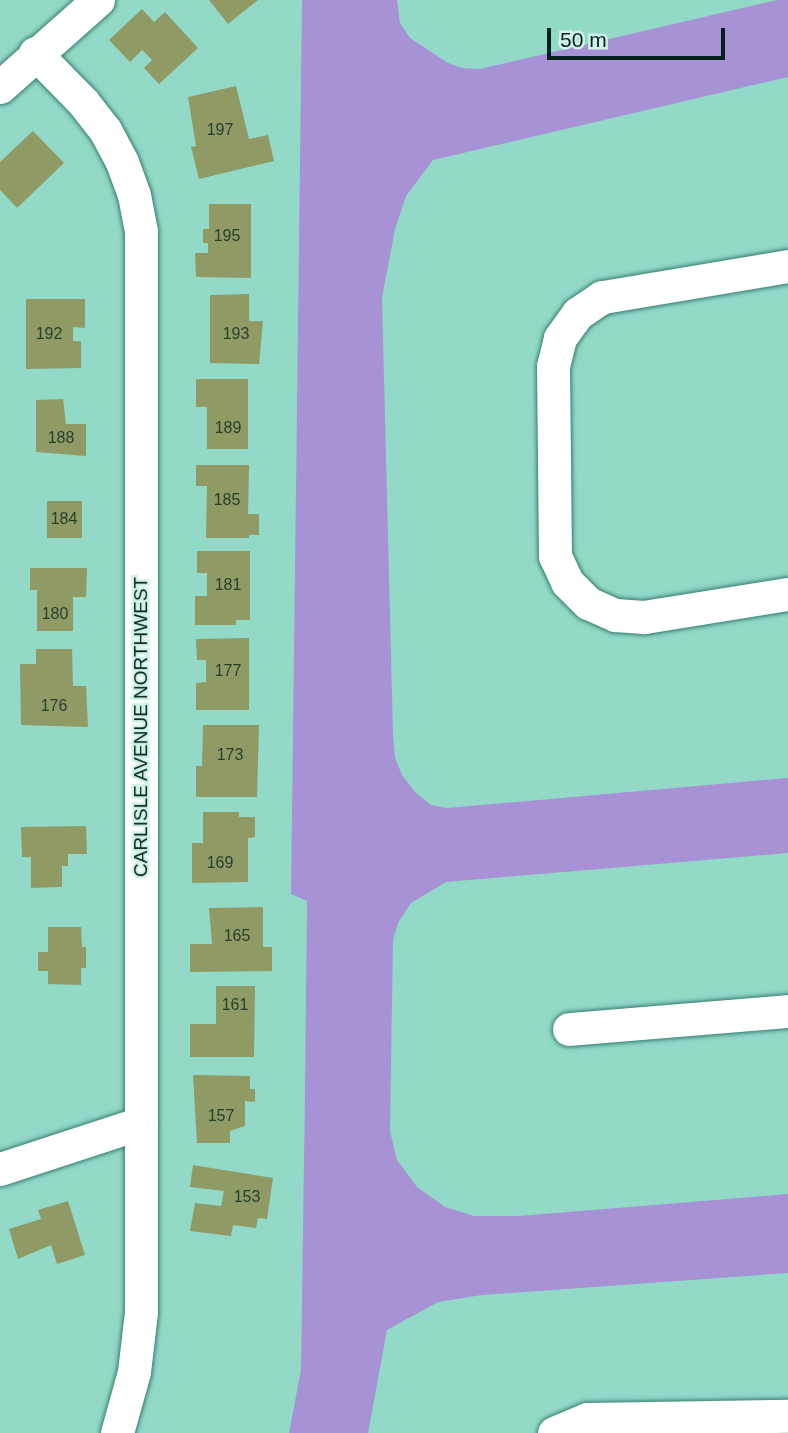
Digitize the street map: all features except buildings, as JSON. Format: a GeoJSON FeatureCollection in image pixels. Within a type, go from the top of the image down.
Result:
{"type":"FeatureCollection","features":[{"type":"Feature","properties":{"kind":"street"},"geometry":{"type":"LineString","coordinates":[[0,87],[35,53],[98,0]]}},
{"type":"Feature","properties":{"kind":"street","name":"CARLISLE AVENUE NORTHWEST"},"geometry":{"type":"LineString","coordinates":[[35,53],[83,102],[105,130],[122,162],[134,195],[141,231],[140,1343],[117,1433]]}},
{"type":"Feature","properties":{"kind":"street"},"geometry":{"type":"LineString","coordinates":[[788,266],[602,297],[578,313],[560,338],[553,366],[555,556],[567,582],[587,603],[615,615],[644,617],[788,594]]}},
{"type":"Feature","properties":{"kind":"street"},"geometry":{"type":"LineString","coordinates":[[569,1029],[788,1011]]}},
{"type":"Feature","properties":{"kind":"street"},"geometry":{"type":"LineString","coordinates":[[0,1168],[141,1123]]}},
{"type":"Feature","properties":{"kind":"street"},"geometry":{"type":"LineString","coordinates":[[554,1433],[587,1419],[788,1416]]}},
{"type":"Feature","properties":{"kind":"shaded area"},"geometry":{"type":"Polygon","coordinates":[[[302,0],[397,0],[400,23],[410,38],[448,63],[462,68],[480,69],[777,0],[788,0],[788,77],[433,160],[406,196],[395,229],[382,298],[393,734],[395,758],[402,775],[416,793],[431,805],[447,808],[788,778],[788,853],[446,882],[411,903],[398,923],[393,940],[390,1131],[397,1160],[417,1187],[445,1207],[474,1216],[519,1216],[788,1194],[788,1273],[482,1295],[438,1302],[387,1330],[368,1433],[289,1433],[301,1370],[307,901],[291,894],[302,0]]]}}]}
